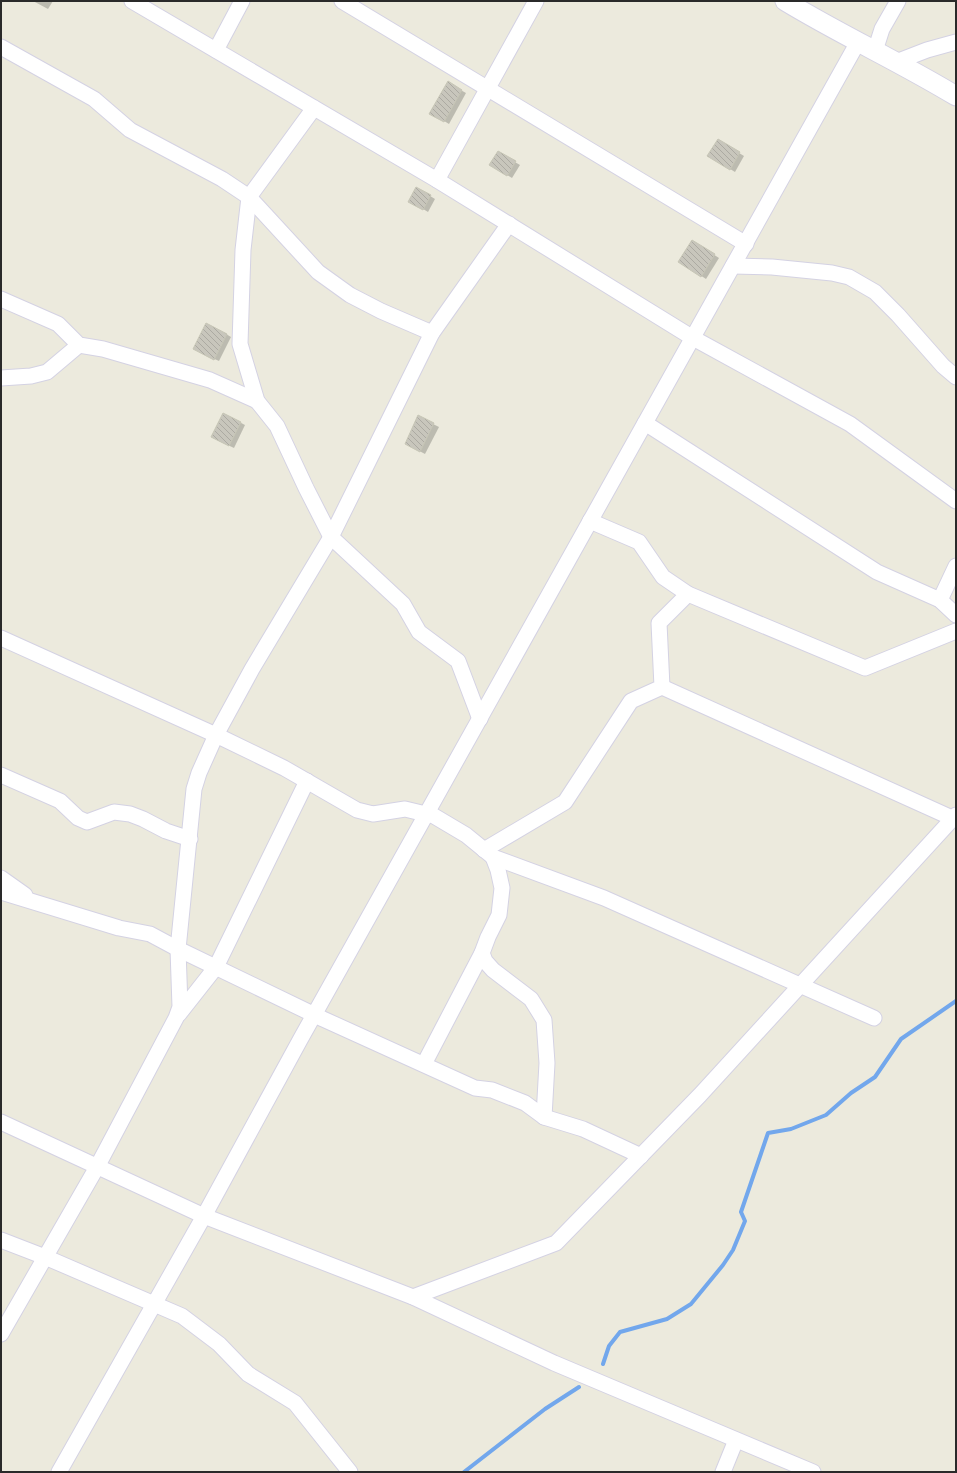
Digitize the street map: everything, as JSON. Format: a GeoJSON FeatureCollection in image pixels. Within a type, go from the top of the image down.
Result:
{"type":"FeatureCollection","features":[{"type":"Feature","properties":{"kind":"street"},"geometry":{"type":"LineString","coordinates":[[132,1],[438,180],[693,338],[850,424],[956,501]]}},
{"type":"Feature","properties":{"kind":"street"},"geometry":{"type":"LineString","coordinates":[[216,50],[242,1]]}},
{"type":"Feature","properties":{"kind":"street"},"geometry":{"type":"LineString","coordinates":[[342,1],[746,244]]}},
{"type":"Feature","properties":{"kind":"street"},"geometry":{"type":"LineString","coordinates":[[438,180],[536,1]]}},
{"type":"Feature","properties":{"kind":"street"},"geometry":{"type":"LineString","coordinates":[[785,1],[956,96]]}},
{"type":"Feature","properties":{"kind":"street"},"geometry":{"type":"LineString","coordinates":[[875,51],[882,29],[898,1]]}},
{"type":"Feature","properties":{"kind":"street"},"geometry":{"type":"LineString","coordinates":[[59,1472],[204,1216],[858,42]]}},
{"type":"Feature","properties":{"kind":"street"},"geometry":{"type":"LineString","coordinates":[[896,62],[928,50],[956,42]]}},
{"type":"Feature","properties":{"kind":"street"},"geometry":{"type":"LineString","coordinates":[[1,47],[94,99],[130,130],[222,179],[249,197],[318,272],[350,295],[381,311],[432,333]]}},
{"type":"Feature","properties":{"kind":"street"},"geometry":{"type":"LineString","coordinates":[[314,108],[249,197],[243,250],[240,344],[257,401],[277,426],[331,537],[403,604],[419,632],[458,661],[480,719]]}},
{"type":"Feature","properties":{"kind":"street"},"geometry":{"type":"LineString","coordinates":[[1,1334],[97,1167],[176,1018],[180,1007],[181,999],[178,949],[194,788],[216,735],[252,669],[331,537],[432,333],[509,224]]}},
{"type":"Feature","properties":{"kind":"street"},"geometry":{"type":"LineString","coordinates":[[733,266],[772,267],[832,273],[850,277],[874,292],[898,315],[943,366],[956,377]]}},
{"type":"Feature","properties":{"kind":"street"},"geometry":{"type":"LineString","coordinates":[[1,299],[58,324],[79,345],[103,349],[210,380],[257,401]]}},
{"type":"Feature","properties":{"kind":"street"},"geometry":{"type":"LineString","coordinates":[[1,378],[31,376],[48,372],[79,345]]}},
{"type":"Feature","properties":{"kind":"street"},"geometry":{"type":"LineString","coordinates":[[645,423],[877,572],[940,600],[956,614]]}},
{"type":"Feature","properties":{"kind":"street"},"geometry":{"type":"LineString","coordinates":[[590,521],[639,542],[663,577],[688,594],[865,668],[956,631]]}},
{"type":"Feature","properties":{"kind":"street"},"geometry":{"type":"LineString","coordinates":[[940,600],[956,566]]}},
{"type":"Feature","properties":{"kind":"street"},"geometry":{"type":"LineString","coordinates":[[662,686],[659,623],[688,594]]}},
{"type":"Feature","properties":{"kind":"street"},"geometry":{"type":"LineString","coordinates":[[1,638],[216,735],[307,781],[357,810],[373,814],[405,809],[434,816],[466,835],[489,853],[604,898],[874,1018]]}},
{"type":"Feature","properties":{"kind":"street"},"geometry":{"type":"LineString","coordinates":[[413,1298],[556,1242],[700,1095],[954,816],[662,686],[631,701],[565,802],[489,853]]}},
{"type":"Feature","properties":{"kind":"street"},"geometry":{"type":"LineString","coordinates":[[1,775],[60,801],[78,818],[87,822],[114,812],[130,814],[143,819],[166,832],[190,839]]}},
{"type":"Feature","properties":{"kind":"street"},"geometry":{"type":"LineString","coordinates":[[176,1018],[216,967],[307,781]]}},
{"type":"Feature","properties":{"kind":"street"},"geometry":{"type":"LineString","coordinates":[[424,1064],[482,953],[488,937],[499,916],[502,888],[498,870],[489,853]]}},
{"type":"Feature","properties":{"kind":"street"},"geometry":{"type":"LineString","coordinates":[[1,878],[36,902]]}},
{"type":"Feature","properties":{"kind":"street"},"geometry":{"type":"LineString","coordinates":[[1,892],[119,928],[150,934],[315,1015],[475,1088],[492,1090],[525,1103],[544,1117],[583,1129],[641,1156]]}},
{"type":"Feature","properties":{"kind":"street"},"geometry":{"type":"LineString","coordinates":[[482,953],[485,961],[493,970],[530,999],[544,1020],[547,1063],[544,1117]]}},
{"type":"Feature","properties":{"kind":"street"},"geometry":{"type":"LineString","coordinates":[[1,1122],[204,1216],[413,1298],[554,1363],[813,1472]]}},
{"type":"Feature","properties":{"kind":"street"},"geometry":{"type":"LineString","coordinates":[[1,1240],[155,1303],[182,1316],[220,1344],[248,1374],[295,1403],[350,1472]]}},
{"type":"Feature","properties":{"kind":"street"},"geometry":{"type":"LineString","coordinates":[[723,1472],[736,1440]]}},
{"type":"Feature","properties":{"kind":"building"},"geometry":{"type":"Polygon","coordinates":[[[448,81],[462,90],[444,122],[429,114],[448,81]]]}},
{"type":"Feature","properties":{"kind":"building"},"geometry":{"type":"Polygon","coordinates":[[[718,139],[740,152],[730,170],[707,156],[718,139]]]}},
{"type":"Feature","properties":{"kind":"building"},"geometry":{"type":"Polygon","coordinates":[[[498,151],[516,161],[507,176],[489,165],[498,151]]]}},
{"type":"Feature","properties":{"kind":"building"},"geometry":{"type":"Polygon","coordinates":[[[416,187],[431,195],[423,210],[408,202],[416,187]]]}},
{"type":"Feature","properties":{"kind":"building"},"geometry":{"type":"Polygon","coordinates":[[[692,240],[715,254],[701,277],[678,262],[692,240]]]}},
{"type":"Feature","properties":{"kind":"building"},"geometry":{"type":"Polygon","coordinates":[[[206,323],[227,334],[214,360],[193,349],[206,323]]]}},
{"type":"Feature","properties":{"kind":"building"},"geometry":{"type":"Polygon","coordinates":[[[223,413],[241,422],[229,446],[211,437],[223,413]]]}},
{"type":"Feature","properties":{"kind":"building"},"geometry":{"type":"Polygon","coordinates":[[[418,415],[434,423],[420,452],[405,444],[418,415]]]}},
{"type":"Feature","properties":{"kind":"waterway"},"geometry":{"type":"LineString","coordinates":[[603,1364],[609,1346],[620,1332],[667,1319],[691,1304],[723,1265],[733,1250],[745,1221],[741,1212],[768,1133],[791,1129],[826,1115],[851,1093],[875,1077],[901,1039],[956,1001]]}},
{"type":"Feature","properties":{"kind":"waterway"},"geometry":{"type":"LineString","coordinates":[[464,1472],[545,1409],[579,1387]]}}]}
